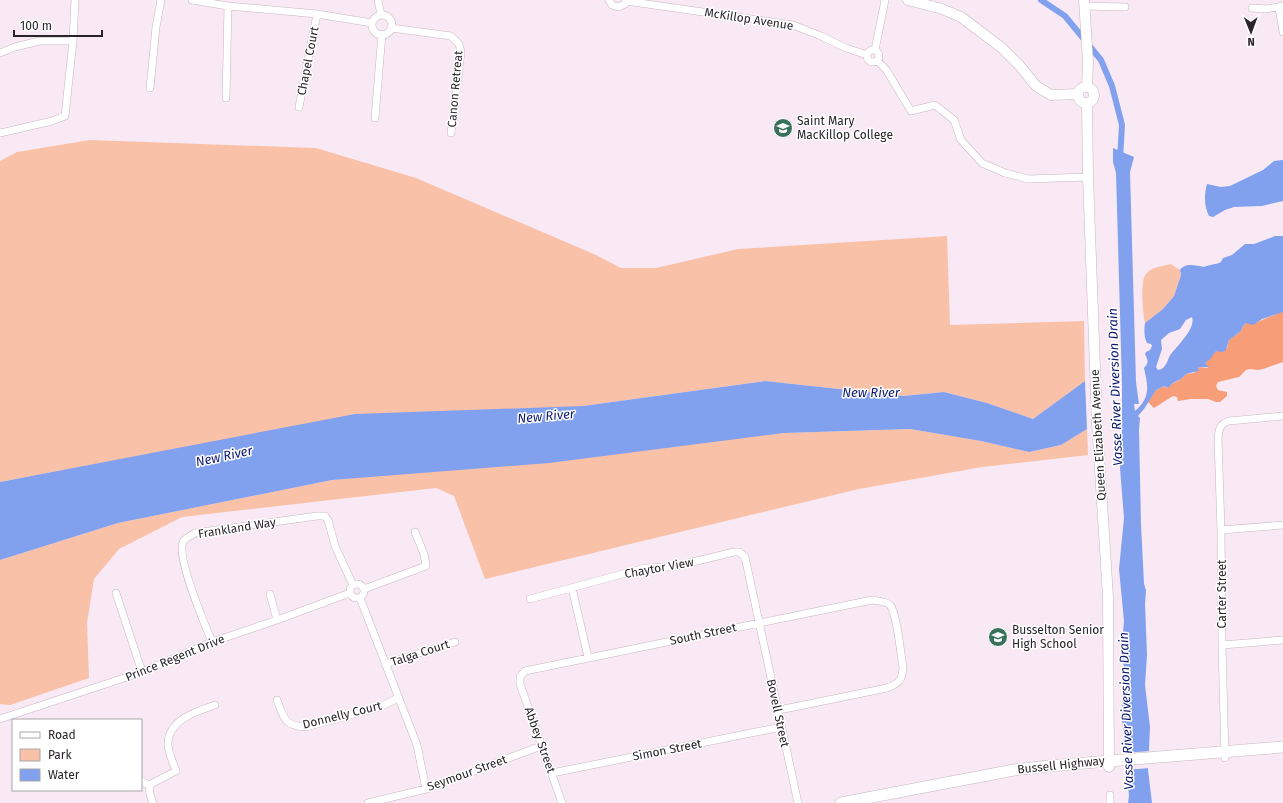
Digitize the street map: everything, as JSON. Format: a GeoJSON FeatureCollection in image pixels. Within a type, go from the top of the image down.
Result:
{"type":"FeatureCollection","features":[{"type":"Feature","properties":{"kind":"main road","name":"Bussell Highway"},"geometry":{"type":"LineString","coordinates":[[1225,755],[1283,747]]}},
{"type":"Feature","properties":{"kind":"main road","name":"Bussell Highway"},"geometry":{"type":"LineString","coordinates":[[879,803],[1039,773],[1124,762],[1225,755],[1283,753]]}},
{"type":"Feature","properties":{"kind":"main road","name":"Bussell Highway"},"geometry":{"type":"LineString","coordinates":[[841,803],[868,800],[1014,770],[1048,766],[1109,764]]}},
{"type":"Feature","properties":{"kind":"street"},"geometry":{"type":"LineString","coordinates":[[0,133],[52,121],[65,116],[73,41],[75,0]]}},
{"type":"Feature","properties":{"kind":"street"},"geometry":{"type":"LineString","coordinates":[[150,88],[156,27],[161,0]]}},
{"type":"Feature","properties":{"kind":"street"},"geometry":{"type":"LineString","coordinates":[[192,0],[228,6],[317,14],[372,23]]}},
{"type":"Feature","properties":{"kind":"street"},"geometry":{"type":"LineString","coordinates":[[378,0],[381,15]]}},
{"type":"Feature","properties":{"kind":"street","name":"McKillop Avenue"},"geometry":{"type":"LineString","coordinates":[[609,0],[612,5],[618,7],[622,6],[626,1],[793,25],[846,48],[867,55]]}},
{"type":"Feature","properties":{"kind":"street"},"geometry":{"type":"LineString","coordinates":[[875,50],[885,0]]}},
{"type":"Feature","properties":{"kind":"street"},"geometry":{"type":"LineString","coordinates":[[908,0],[942,9],[961,17],[1002,48],[1020,66],[1036,86],[1051,95],[1078,94]]}},
{"type":"Feature","properties":{"kind":"street"},"geometry":{"type":"LineString","coordinates":[[1087,86],[1088,62],[1085,19],[1091,5],[1125,7]]}},
{"type":"Feature","properties":{"kind":"street"},"geometry":{"type":"LineString","coordinates":[[226,98],[228,6]]}},
{"type":"Feature","properties":{"kind":"street"},"geometry":{"type":"LineString","coordinates":[[1252,8],[1266,9],[1281,7],[1283,32]]}},
{"type":"Feature","properties":{"kind":"street","name":"Chapel Court"},"geometry":{"type":"LineString","coordinates":[[299,107],[317,14]]}},
{"type":"Feature","properties":{"kind":"street"},"geometry":{"type":"LineString","coordinates":[[381,15],[386,16],[391,21],[391,28],[388,33],[382,34],[374,30],[372,23],[376,17],[381,15]]}},
{"type":"Feature","properties":{"kind":"street","name":"Canon Retreat"},"geometry":{"type":"LineString","coordinates":[[391,28],[451,36],[458,44],[461,52],[451,133]]}},
{"type":"Feature","properties":{"kind":"street"},"geometry":{"type":"LineString","coordinates":[[375,118],[382,34]]}},
{"type":"Feature","properties":{"kind":"street"},"geometry":{"type":"LineString","coordinates":[[0,53],[15,47],[39,41],[73,41]]}},
{"type":"Feature","properties":{"kind":"street"},"geometry":{"type":"LineString","coordinates":[[875,50],[880,54],[878,61],[870,61],[867,57],[869,51],[875,50]]}},
{"type":"Feature","properties":{"kind":"street"},"geometry":{"type":"LineString","coordinates":[[878,61],[887,71],[911,111],[935,105],[954,120],[962,140],[982,163],[1005,173],[1028,179],[1088,177]]}},
{"type":"Feature","properties":{"kind":"street"},"geometry":{"type":"LineString","coordinates":[[1087,86],[1092,89],[1095,94],[1093,99],[1087,103],[1082,102],[1079,99],[1078,94],[1081,88],[1087,86]]}},
{"type":"Feature","properties":{"kind":"street","name":"Queen Elizabeth Avenue"},"geometry":{"type":"LineString","coordinates":[[1087,103],[1096,417],[1108,597],[1109,764]]}},
{"type":"Feature","properties":{"kind":"street","name":"Carter Street"},"geometry":{"type":"LineString","coordinates":[[1225,755],[1219,429],[1220,425],[1229,421],[1283,416]]}},
{"type":"Feature","properties":{"kind":"street","name":"Frankland Way"},"geometry":{"type":"LineString","coordinates":[[212,642],[193,594],[182,551],[182,543],[186,538],[195,534],[325,516],[328,520],[335,546],[353,585]]}},
{"type":"Feature","properties":{"kind":"street"},"geometry":{"type":"LineString","coordinates":[[1221,530],[1283,524]]}},
{"type":"Feature","properties":{"kind":"street"},"geometry":{"type":"LineString","coordinates":[[364,589],[426,566],[424,554],[415,532]]}},
{"type":"Feature","properties":{"kind":"street","name":"Chaytor View"},"geometry":{"type":"LineString","coordinates":[[530,599],[645,568],[672,567],[734,552],[740,552],[745,557],[758,622]]}},
{"type":"Feature","properties":{"kind":"street"},"geometry":{"type":"LineString","coordinates":[[360,598],[353,597],[350,590],[353,585],[358,584],[364,589]]}},
{"type":"Feature","properties":{"kind":"street"},"geometry":{"type":"LineString","coordinates":[[572,588],[588,657]]}},
{"type":"Feature","properties":{"kind":"street"},"geometry":{"type":"LineString","coordinates":[[360,598],[364,593],[364,589]]}},
{"type":"Feature","properties":{"kind":"street"},"geometry":{"type":"LineString","coordinates":[[116,593],[142,672]]}},
{"type":"Feature","properties":{"kind":"street","name":"Prince Regent Drive"},"geometry":{"type":"LineString","coordinates":[[0,719],[142,672],[212,642],[350,593]]}},
{"type":"Feature","properties":{"kind":"street"},"geometry":{"type":"LineString","coordinates":[[270,594],[277,620]]}},
{"type":"Feature","properties":{"kind":"street"},"geometry":{"type":"LineString","coordinates":[[360,598],[417,745],[426,789]]}},
{"type":"Feature","properties":{"kind":"street","name":"South Street"},"geometry":{"type":"LineString","coordinates":[[520,677],[525,671],[758,622],[872,600],[890,605],[894,614],[903,668],[902,676],[898,684],[887,688],[778,710]]}},
{"type":"Feature","properties":{"kind":"street","name":"Bovell Street"},"geometry":{"type":"LineString","coordinates":[[758,622],[798,803]]}},
{"type":"Feature","properties":{"kind":"street"},"geometry":{"type":"LineString","coordinates":[[1222,645],[1283,640]]}},
{"type":"Feature","properties":{"kind":"street","name":"Talga Court"},"geometry":{"type":"LineString","coordinates":[[385,664],[455,642]]}},
{"type":"Feature","properties":{"kind":"street","name":"Abbey Street"},"geometry":{"type":"LineString","coordinates":[[520,677],[520,684],[562,803]]}},
{"type":"Feature","properties":{"kind":"street","name":"Donnelly Court"},"geometry":{"type":"LineString","coordinates":[[277,700],[284,718],[290,724],[296,727],[306,727],[380,707],[398,698]]}},
{"type":"Feature","properties":{"kind":"street"},"geometry":{"type":"LineString","coordinates":[[149,785],[176,771],[168,745],[168,737],[173,729],[180,721],[190,714],[215,704]]}},
{"type":"Feature","properties":{"kind":"street","name":"Simon Street"},"geometry":{"type":"LineString","coordinates":[[552,773],[781,728]]}},
{"type":"Feature","properties":{"kind":"street","name":"Seymour Street"},"geometry":{"type":"LineString","coordinates":[[368,803],[426,789],[541,746]]}},
{"type":"Feature","properties":{"kind":"street"},"geometry":{"type":"LineString","coordinates":[[142,782],[149,785]]}},
{"type":"Feature","properties":{"kind":"street"},"geometry":{"type":"LineString","coordinates":[[149,785],[150,794],[154,803]]}},
{"type":"Feature","properties":{"kind":"green space"},"geometry":{"type":"Polygon","coordinates":[[[90,140],[316,148],[416,178],[596,255],[621,268],[656,268],[738,249],[947,236],[950,325],[1084,321],[1085,381],[1033,419],[987,403],[944,392],[903,396],[765,381],[583,406],[149,454],[0,482],[0,161],[17,152],[90,140]]]}},
{"type":"Feature","properties":{"kind":"green space"},"geometry":{"type":"Polygon","coordinates":[[[1171,264],[1180,270],[1181,275],[1174,296],[1163,309],[1145,323],[1142,289],[1145,277],[1152,269],[1171,264]]]}},
{"type":"Feature","properties":{"kind":"green space"},"geometry":{"type":"Polygon","coordinates":[[[910,429],[981,441],[1029,452],[1061,445],[1087,429],[1088,455],[982,467],[859,489],[485,579],[454,496],[436,488],[182,517],[119,549],[94,579],[87,623],[89,678],[10,705],[0,704],[0,560],[118,523],[332,480],[784,433],[910,429]]]}},
{"type":"Feature","properties":{"kind":"shaded area"},"geometry":{"type":"Polygon","coordinates":[[[1283,312],[1283,362],[1263,369],[1246,370],[1239,377],[1218,382],[1216,386],[1218,390],[1227,392],[1227,396],[1220,402],[1208,399],[1178,401],[1177,397],[1173,396],[1154,408],[1148,402],[1156,390],[1164,386],[1167,388],[1186,374],[1194,373],[1199,367],[1208,368],[1205,363],[1216,351],[1218,350],[1223,352],[1227,348],[1229,340],[1241,331],[1246,323],[1255,323],[1283,312]]]}},
{"type":"Feature","properties":{"kind":"water"},"geometry":{"type":"Polygon","coordinates":[[[1113,148],[1134,157],[1130,172],[1136,382],[1139,404],[1134,404],[1135,411],[1144,401],[1147,391],[1147,380],[1144,368],[1148,361],[1145,354],[1152,346],[1151,344],[1147,343],[1145,338],[1145,323],[1163,309],[1174,296],[1181,275],[1180,270],[1188,265],[1204,267],[1219,263],[1223,258],[1232,255],[1245,244],[1254,244],[1275,236],[1283,236],[1283,312],[1262,319],[1253,325],[1246,323],[1241,331],[1229,340],[1226,350],[1223,352],[1216,351],[1205,363],[1209,367],[1199,367],[1199,371],[1186,374],[1168,388],[1164,386],[1156,390],[1138,416],[1140,418],[1141,525],[1144,584],[1146,590],[1145,604],[1147,655],[1145,685],[1150,727],[1148,770],[1152,803],[1128,803],[1129,796],[1122,718],[1124,667],[1122,658],[1122,644],[1124,621],[1119,569],[1124,518],[1120,468],[1122,440],[1122,384],[1116,173],[1113,162],[1113,148]],[[1192,317],[1186,320],[1180,329],[1169,333],[1161,340],[1162,349],[1156,367],[1158,370],[1165,366],[1171,354],[1189,331],[1193,321],[1192,317]]]}},
{"type":"Feature","properties":{"kind":"water"},"geometry":{"type":"Polygon","coordinates":[[[1283,160],[1283,201],[1262,206],[1234,207],[1213,217],[1209,216],[1205,200],[1207,184],[1221,187],[1230,186],[1263,170],[1274,161],[1283,160]]]}},
{"type":"Feature","properties":{"kind":"water","name":"New River"},"geometry":{"type":"Polygon","coordinates":[[[765,381],[903,396],[944,392],[987,403],[1033,419],[1085,381],[1087,429],[1061,445],[1029,452],[981,441],[910,429],[784,433],[549,463],[332,480],[118,523],[0,560],[0,482],[355,414],[583,406],[765,381]]]}},
{"type":"Feature","properties":{"kind":"pier"},"geometry":{"type":"Polygon","coordinates":[[[1151,751],[1150,768],[1125,770],[1123,753],[1151,751]]]}},
{"type":"Feature","properties":{"kind":"waterway","name":"Vasse River Diversion Drain"},"geometry":{"type":"LineString","coordinates":[[1041,0],[1065,16],[1101,60],[1112,86],[1122,125],[1120,159]]}},
{"type":"Feature","properties":{"kind":"place","name":"Saint Mary MacKillop College"},"geometry":{"type":"Point","coordinates":[783,128]}},
{"type":"Feature","properties":{"kind":"place","name":"Busselton Senior High School"},"geometry":{"type":"Point","coordinates":[998,637]}}]}
